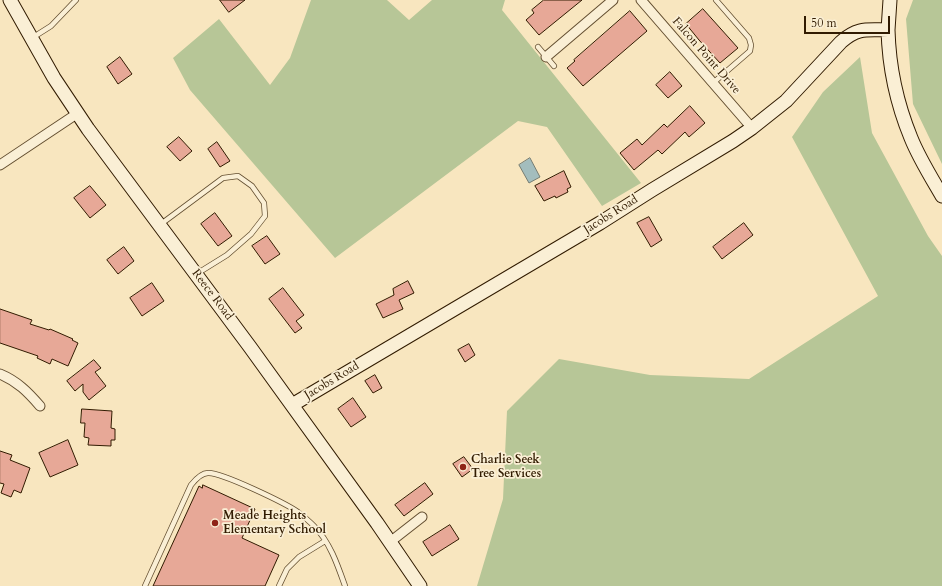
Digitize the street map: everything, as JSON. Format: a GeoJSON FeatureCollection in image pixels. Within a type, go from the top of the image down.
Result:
{"type":"FeatureCollection","features":[{"type":"Feature","properties":{"kind":"street","name":"Reece Road"},"geometry":{"type":"LineString","coordinates":[[10,0],[54,78],[88,128],[292,405],[420,586]]}},
{"type":"Feature","properties":{"kind":"street"},"geometry":{"type":"LineString","coordinates":[[546,57],[613,0]]}},
{"type":"Feature","properties":{"kind":"street","name":"Falcon Point Drive"},"geometry":{"type":"LineString","coordinates":[[641,0],[752,128]]}},
{"type":"Feature","properties":{"kind":"street"},"geometry":{"type":"LineString","coordinates":[[890,0],[888,30],[892,76],[900,108],[919,155],[942,196]]}},
{"type":"Feature","properties":{"kind":"street","name":"Jacobs Road"},"geometry":{"type":"LineString","coordinates":[[292,405],[600,223],[752,128],[786,101],[850,34],[863,30],[888,30]]}},
{"type":"Feature","properties":{"kind":"street"},"geometry":{"type":"LineString","coordinates":[[0,165],[78,113]]}},
{"type":"Feature","properties":{"kind":"street"},"geometry":{"type":"LineString","coordinates":[[0,374],[12,379],[40,406]]}},
{"type":"Feature","properties":{"kind":"street"},"geometry":{"type":"LineString","coordinates":[[390,542],[422,517]]}},
{"type":"Feature","properties":{"kind":"lane"},"geometry":{"type":"LineString","coordinates":[[31,39],[51,26],[76,0]]}},
{"type":"Feature","properties":{"kind":"lane"},"geometry":{"type":"LineString","coordinates":[[713,83],[750,51],[751,45],[749,38],[716,0]]}},
{"type":"Feature","properties":{"kind":"lane"},"geometry":{"type":"LineString","coordinates":[[538,47],[554,66]]}},
{"type":"Feature","properties":{"kind":"lane"},"geometry":{"type":"LineString","coordinates":[[159,225],[223,178],[238,176],[252,186],[264,203],[265,216],[251,234],[227,255],[196,274]]}},
{"type":"Feature","properties":{"kind":"lane"},"geometry":{"type":"LineString","coordinates":[[145,586],[191,485],[207,472],[218,474],[276,500],[292,509],[315,527],[325,540],[337,563],[345,586]]}},
{"type":"Feature","properties":{"kind":"lane"},"geometry":{"type":"LineString","coordinates":[[279,586],[288,570],[299,557],[325,540]]}},
{"type":"Feature","properties":{"kind":"green space"},"geometry":{"type":"Polygon","coordinates":[[[311,0],[387,0],[409,20],[432,0],[505,0],[502,10],[641,183],[602,206],[547,127],[518,121],[335,258],[190,90],[173,58],[219,19],[270,85],[290,58],[311,0]]]}},
{"type":"Feature","properties":{"kind":"green space"},"geometry":{"type":"Polygon","coordinates":[[[913,0],[942,0],[942,164],[913,104],[906,19],[913,0]]]}},
{"type":"Feature","properties":{"kind":"green space"},"geometry":{"type":"Polygon","coordinates":[[[860,57],[872,133],[928,236],[942,256],[942,586],[477,586],[503,499],[507,411],[559,359],[650,375],[749,379],[878,296],[792,137],[823,92],[860,57]]]}},
{"type":"Feature","properties":{"kind":"water"},"geometry":{"type":"Polygon","coordinates":[[[530,158],[540,177],[529,183],[519,165],[530,158]]]}},
{"type":"Feature","properties":{"kind":"building"},"geometry":{"type":"Polygon","coordinates":[[[220,0],[245,0],[229,12],[220,0]]]}},
{"type":"Feature","properties":{"kind":"building"},"geometry":{"type":"Polygon","coordinates":[[[544,0],[582,0],[539,35],[526,20],[534,13],[532,10],[544,0]]]}},
{"type":"Feature","properties":{"kind":"building"},"geometry":{"type":"Polygon","coordinates":[[[703,9],[738,48],[720,63],[686,24],[703,9]]]}},
{"type":"Feature","properties":{"kind":"building"},"geometry":{"type":"Polygon","coordinates":[[[630,11],[647,31],[583,86],[567,68],[575,61],[574,60],[630,11]]]}},
{"type":"Feature","properties":{"kind":"building"},"geometry":{"type":"Polygon","coordinates":[[[120,57],[132,74],[118,84],[107,67],[120,57]]]}},
{"type":"Feature","properties":{"kind":"building"},"geometry":{"type":"Polygon","coordinates":[[[670,72],[682,86],[668,98],[656,85],[670,72]]]}},
{"type":"Feature","properties":{"kind":"building"},"geometry":{"type":"Polygon","coordinates":[[[690,106],[705,123],[689,137],[685,132],[662,154],[658,150],[634,170],[620,153],[637,139],[642,145],[664,124],[667,127],[690,106]]]}},
{"type":"Feature","properties":{"kind":"building"},"geometry":{"type":"Polygon","coordinates":[[[179,137],[192,151],[180,161],[167,147],[179,137]]]}},
{"type":"Feature","properties":{"kind":"building"},"geometry":{"type":"Polygon","coordinates":[[[217,142],[230,161],[220,167],[208,149],[217,142]]]}},
{"type":"Feature","properties":{"kind":"building"},"geometry":{"type":"Polygon","coordinates":[[[564,171],[571,187],[567,189],[568,192],[556,198],[555,196],[544,201],[535,186],[564,171]]]}},
{"type":"Feature","properties":{"kind":"building"},"geometry":{"type":"Polygon","coordinates":[[[90,186],[106,205],[90,218],[74,198],[90,186]]]}},
{"type":"Feature","properties":{"kind":"building"},"geometry":{"type":"Polygon","coordinates":[[[215,213],[232,236],[218,246],[201,224],[215,213]]]}},
{"type":"Feature","properties":{"kind":"building"},"geometry":{"type":"Polygon","coordinates":[[[649,217],[662,240],[651,247],[637,223],[649,217]]]}},
{"type":"Feature","properties":{"kind":"building"},"geometry":{"type":"Polygon","coordinates":[[[744,223],[753,235],[722,259],[713,247],[744,223]]]}},
{"type":"Feature","properties":{"kind":"building"},"geometry":{"type":"Polygon","coordinates":[[[267,236],[280,254],[265,264],[252,246],[267,236]]]}},
{"type":"Feature","properties":{"kind":"building"},"geometry":{"type":"Polygon","coordinates":[[[124,247],[134,261],[118,274],[107,260],[124,247]]]}},
{"type":"Feature","properties":{"kind":"building"},"geometry":{"type":"Polygon","coordinates":[[[408,281],[414,293],[399,300],[403,309],[383,318],[376,304],[394,295],[393,289],[408,281]]]}},
{"type":"Feature","properties":{"kind":"building"},"geometry":{"type":"Polygon","coordinates":[[[152,283],[164,301],[142,316],[130,298],[152,283]]]}},
{"type":"Feature","properties":{"kind":"building"},"geometry":{"type":"Polygon","coordinates":[[[283,288],[304,315],[296,321],[302,328],[295,333],[269,299],[283,288]]]}},
{"type":"Feature","properties":{"kind":"building"},"geometry":{"type":"Polygon","coordinates":[[[0,309],[32,320],[30,324],[49,330],[50,329],[73,339],[72,340],[78,343],[68,366],[52,359],[50,364],[37,358],[38,356],[0,343],[0,309]]]}},
{"type":"Feature","properties":{"kind":"building"},"geometry":{"type":"Polygon","coordinates":[[[469,344],[475,355],[465,362],[458,350],[469,344]]]}},
{"type":"Feature","properties":{"kind":"building"},"geometry":{"type":"Polygon","coordinates":[[[94,360],[101,368],[95,372],[106,386],[89,400],[83,392],[83,384],[75,391],[67,381],[94,360]]]}},
{"type":"Feature","properties":{"kind":"building"},"geometry":{"type":"Polygon","coordinates":[[[375,375],[382,388],[373,393],[365,381],[375,375]]]}},
{"type":"Feature","properties":{"kind":"building"},"geometry":{"type":"Polygon","coordinates":[[[353,398],[366,417],[351,427],[338,409],[353,398]]]}},
{"type":"Feature","properties":{"kind":"building"},"geometry":{"type":"Polygon","coordinates":[[[82,409],[112,411],[111,428],[115,429],[115,440],[111,440],[111,446],[88,445],[89,438],[84,437],[85,423],[81,423],[82,409]]]}},
{"type":"Feature","properties":{"kind":"building"},"geometry":{"type":"Polygon","coordinates":[[[68,440],[78,465],[50,477],[39,453],[68,440]]]}},
{"type":"Feature","properties":{"kind":"building"},"geometry":{"type":"Polygon","coordinates":[[[0,451],[12,455],[10,460],[30,468],[21,493],[14,490],[11,497],[1,493],[4,484],[0,483],[0,451]]]}},
{"type":"Feature","properties":{"kind":"building","name":"Charlie Seek Tree Services"},"geometry":{"type":"Polygon","coordinates":[[[464,457],[473,469],[462,477],[453,464],[464,457]]]}},
{"type":"Feature","properties":{"kind":"building"},"geometry":{"type":"Polygon","coordinates":[[[425,483],[433,494],[404,516],[395,505],[425,483]]]}},
{"type":"Feature","properties":{"kind":"building","name":"Meade Heights Elementary School"},"geometry":{"type":"Polygon","coordinates":[[[203,485],[255,509],[242,538],[279,555],[265,586],[153,586],[199,486],[202,488],[203,485]]]}},
{"type":"Feature","properties":{"kind":"building"},"geometry":{"type":"Polygon","coordinates":[[[450,525],[459,539],[432,556],[423,542],[450,525]]]}},
{"type":"Feature","properties":{"kind":"place","name":"Charlie Seek Tree Services"},"geometry":{"type":"Point","coordinates":[463,467]}},
{"type":"Feature","properties":{"kind":"place","name":"Meade Heights Elementary School"},"geometry":{"type":"Point","coordinates":[215,523]}}]}
